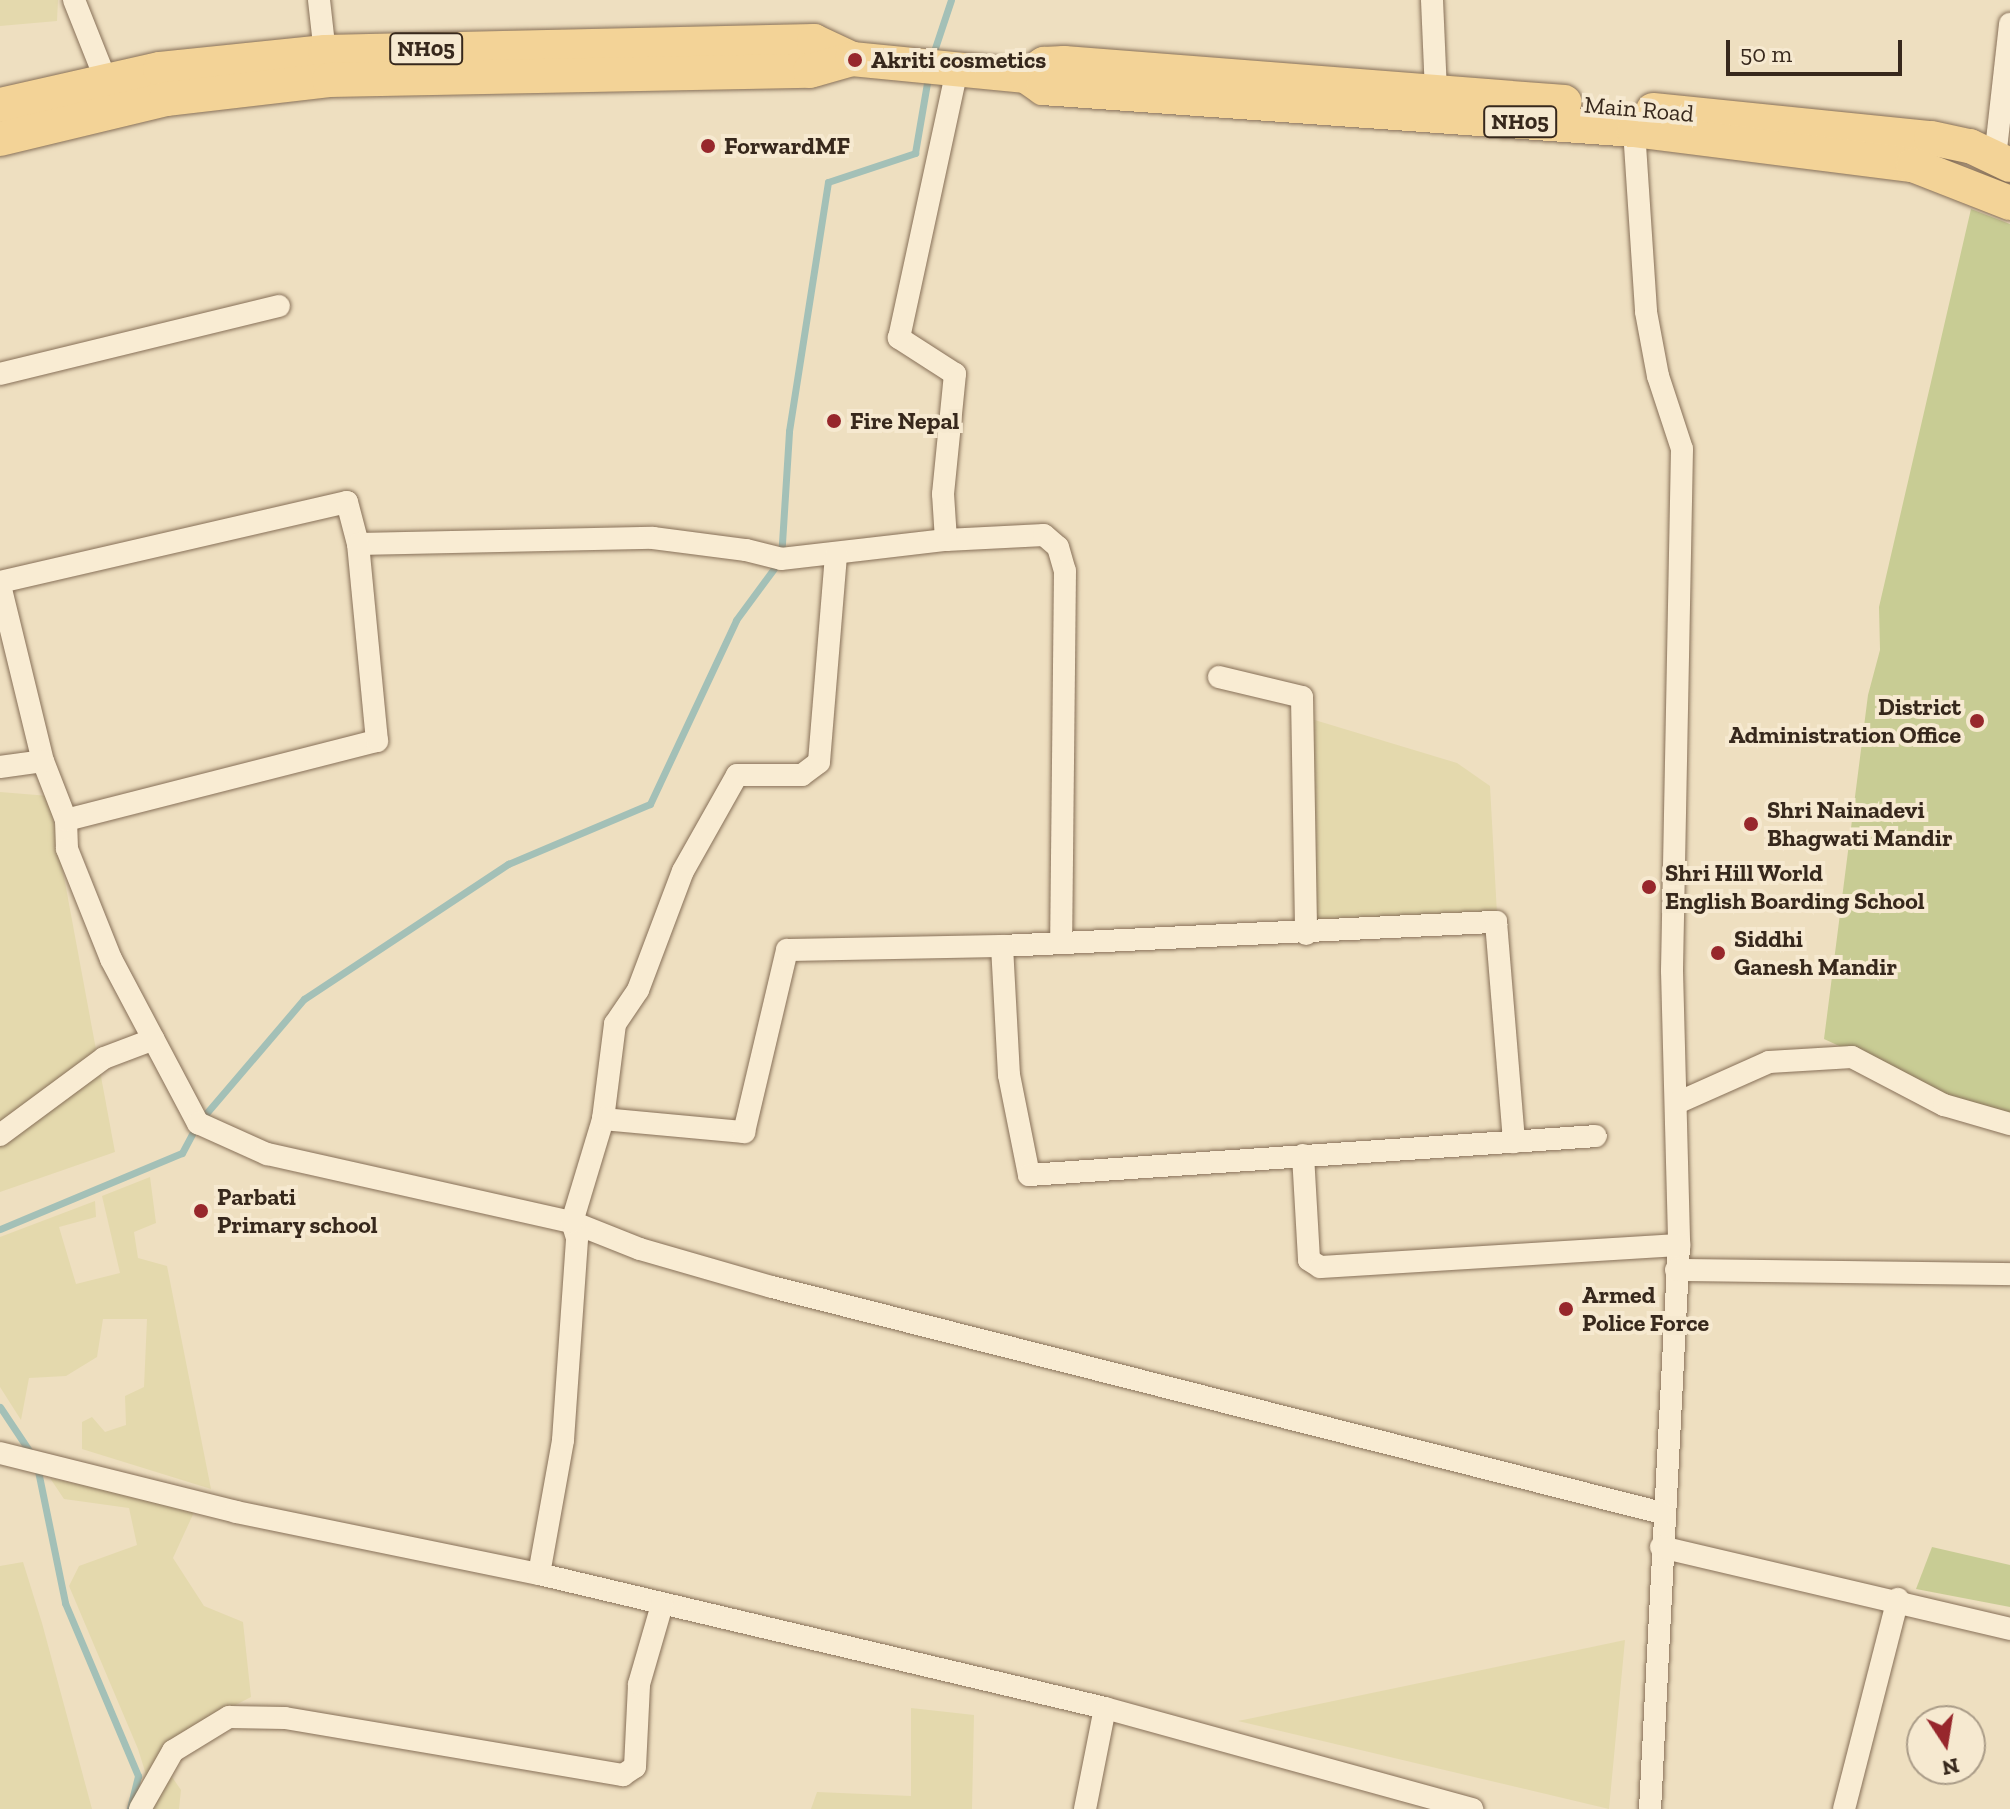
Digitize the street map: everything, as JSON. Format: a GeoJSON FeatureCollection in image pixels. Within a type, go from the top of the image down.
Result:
{"type":"FeatureCollection","features":[{"type":"Feature","properties":{"kind":"main road","name":"NH05"},"geometry":{"type":"LineString","coordinates":[[0,105],[105,78],[327,66],[810,71],[852,59],[1026,76],[1043,88],[1086,92],[1634,130],[1913,165],[2010,203]]}},
{"type":"Feature","properties":{"kind":"main road","name":"Main Road"},"geometry":{"type":"LineString","coordinates":[[1026,76],[1044,64],[1064,63],[1436,90],[1931,138],[2002,162]]}},
{"type":"Feature","properties":{"kind":"main road","name":"NH05"},"geometry":{"type":"LineString","coordinates":[[0,139],[166,99],[327,66]]}},
{"type":"Feature","properties":{"kind":"street"},"geometry":{"type":"LineString","coordinates":[[74,0],[105,78]]}},
{"type":"Feature","properties":{"kind":"street"},"geometry":{"type":"LineString","coordinates":[[319,0],[327,66]]}},
{"type":"Feature","properties":{"kind":"street"},"geometry":{"type":"LineString","coordinates":[[1432,0],[1436,90]]}},
{"type":"Feature","properties":{"kind":"street"},"geometry":{"type":"LineString","coordinates":[[2002,162],[2010,24]]}},
{"type":"Feature","properties":{"kind":"street"},"geometry":{"type":"LineString","coordinates":[[946,540],[943,494],[955,374],[899,338],[951,68]]}},
{"type":"Feature","properties":{"kind":"street"},"geometry":{"type":"LineString","coordinates":[[1634,130],[1646,312],[1658,376],[1682,449],[1672,971],[1679,1245],[1662,1513],[1650,1809]]}},
{"type":"Feature","properties":{"kind":"street"},"geometry":{"type":"LineString","coordinates":[[0,374],[279,306]]}},
{"type":"Feature","properties":{"kind":"street"},"geometry":{"type":"LineString","coordinates":[[66,820],[377,741],[358,544],[347,502],[0,584],[6,619],[43,761],[66,820],[67,849],[89,904],[198,1123],[267,1154],[572,1222],[772,1287],[1662,1513]]}},
{"type":"Feature","properties":{"kind":"street"},"geometry":{"type":"LineString","coordinates":[[358,544],[653,538],[781,559],[946,540],[1044,535],[1058,547],[1065,571],[1061,943]]}},
{"type":"Feature","properties":{"kind":"street"},"geometry":{"type":"LineString","coordinates":[[539,1574],[563,1440],[577,1238],[572,1222],[603,1119],[615,1024],[638,990],[683,871],[737,775],[802,775],[819,762],[836,555]]}},
{"type":"Feature","properties":{"kind":"street"},"geometry":{"type":"LineString","coordinates":[[1219,677],[1302,697],[1306,934]]}},
{"type":"Feature","properties":{"kind":"street"},"geometry":{"type":"LineString","coordinates":[[0,767],[43,761]]}},
{"type":"Feature","properties":{"kind":"street"},"geometry":{"type":"LineString","coordinates":[[603,1119],[744,1132],[787,950],[1002,946],[1306,934],[1496,922],[1514,1142]]}},
{"type":"Feature","properties":{"kind":"street"},"geometry":{"type":"LineString","coordinates":[[1002,946],[1009,1075],[1029,1175],[1596,1136]]}},
{"type":"Feature","properties":{"kind":"street"},"geometry":{"type":"LineString","coordinates":[[0,1135],[104,1058],[154,1039]]}},
{"type":"Feature","properties":{"kind":"street"},"geometry":{"type":"LineString","coordinates":[[1677,1103],[1769,1062],[1852,1057],[1944,1105],[2010,1124]]}},
{"type":"Feature","properties":{"kind":"street"},"geometry":{"type":"LineString","coordinates":[[1303,1155],[1309,1260],[1320,1267],[1679,1245]]}},
{"type":"Feature","properties":{"kind":"street"},"geometry":{"type":"LineString","coordinates":[[1676,1270],[2010,1274]]}},
{"type":"Feature","properties":{"kind":"street"},"geometry":{"type":"LineString","coordinates":[[0,1453],[236,1512],[539,1574],[1105,1708],[1472,1809]]}},
{"type":"Feature","properties":{"kind":"street"},"geometry":{"type":"LineString","coordinates":[[1661,1547],[1898,1599],[2010,1629]]}},
{"type":"Feature","properties":{"kind":"street"},"geometry":{"type":"LineString","coordinates":[[1844,1809],[1898,1599]]}},
{"type":"Feature","properties":{"kind":"street"},"geometry":{"type":"LineString","coordinates":[[140,1809],[173,1751],[229,1717],[285,1718],[623,1775],[635,1767],[639,1684],[662,1605]]}},
{"type":"Feature","properties":{"kind":"street"},"geometry":{"type":"LineString","coordinates":[[1085,1809],[1105,1708]]}},
{"type":"Feature","properties":{"kind":"shaded area"},"geometry":{"type":"Polygon","coordinates":[[[0,0],[58,0],[57,21],[0,26],[0,0]]]}},
{"type":"Feature","properties":{"kind":"shaded area"},"geometry":{"type":"Polygon","coordinates":[[[1308,718],[1457,763],[1490,786],[1497,914],[1311,928],[1308,718]]]}},
{"type":"Feature","properties":{"kind":"shaded area"},"geometry":{"type":"Polygon","coordinates":[[[0,792],[49,796],[115,1152],[0,1192],[0,792]]]}},
{"type":"Feature","properties":{"kind":"shaded area"},"geometry":{"type":"Polygon","coordinates":[[[150,1177],[156,1223],[134,1232],[138,1258],[167,1266],[211,1489],[82,1449],[82,1422],[92,1417],[105,1432],[126,1425],[125,1396],[144,1387],[147,1319],[103,1319],[97,1357],[66,1376],[29,1378],[21,1420],[0,1387],[0,1237],[95,1201],[96,1217],[59,1227],[76,1284],[120,1273],[102,1196],[150,1177]]]}},
{"type":"Feature","properties":{"kind":"shaded area"},"geometry":{"type":"Polygon","coordinates":[[[50,1478],[195,1510],[173,1558],[204,1606],[243,1622],[251,1697],[187,1730],[159,1758],[181,1790],[179,1809],[147,1809],[148,1781],[138,1749],[69,1586],[79,1566],[137,1545],[129,1508],[64,1499],[50,1478]]]}},
{"type":"Feature","properties":{"kind":"shaded area"},"geometry":{"type":"Polygon","coordinates":[[[23,1562],[92,1809],[0,1809],[0,1566],[23,1562]]]}},
{"type":"Feature","properties":{"kind":"shaded area"},"geometry":{"type":"Polygon","coordinates":[[[1625,1640],[1609,1809],[1238,1721],[1625,1640]]]}},
{"type":"Feature","properties":{"kind":"shaded area"},"geometry":{"type":"Polygon","coordinates":[[[911,1708],[974,1715],[972,1809],[811,1809],[817,1792],[911,1796],[911,1708]]]}},
{"type":"Feature","properties":{"kind":"green space"},"geometry":{"type":"Polygon","coordinates":[[[1971,209],[2010,224],[2010,1124],[1824,1039],[1868,695],[1880,650],[1879,607],[1971,209]]]}},
{"type":"Feature","properties":{"kind":"green space"},"geometry":{"type":"Polygon","coordinates":[[[1932,1547],[2010,1565],[2010,1607],[1916,1589],[1932,1547]]]}},
{"type":"Feature","properties":{"kind":"waterway"},"geometry":{"type":"LineString","coordinates":[[932,57],[951,0]]}},
{"type":"Feature","properties":{"kind":"waterway"},"geometry":{"type":"LineString","coordinates":[[0,1229],[182,1153],[198,1123],[304,999],[508,864],[650,804],[736,620],[781,559],[789,431],[828,182],[915,153],[928,77]]}},
{"type":"Feature","properties":{"kind":"waterway"},"geometry":{"type":"LineString","coordinates":[[0,1407],[32,1455]]}},
{"type":"Feature","properties":{"kind":"waterway"},"geometry":{"type":"LineString","coordinates":[[37,1466],[65,1603],[138,1776],[130,1809]]}},
{"type":"Feature","properties":{"kind":"place","name":"Akriti cosmetics"},"geometry":{"type":"Point","coordinates":[855,60]}},
{"type":"Feature","properties":{"kind":"place","name":"ForwardMF"},"geometry":{"type":"Point","coordinates":[708,146]}},
{"type":"Feature","properties":{"kind":"place","name":"Fire Nepal"},"geometry":{"type":"Point","coordinates":[834,421]}},
{"type":"Feature","properties":{"kind":"place","name":"District Administration Office"},"geometry":{"type":"Point","coordinates":[1977,721]}},
{"type":"Feature","properties":{"kind":"place","name":"Shri Nainadevi Bhagwati Mandir"},"geometry":{"type":"Point","coordinates":[1751,824]}},
{"type":"Feature","properties":{"kind":"place","name":"Shri Hill World English Boarding School"},"geometry":{"type":"Point","coordinates":[1649,887]}},
{"type":"Feature","properties":{"kind":"place","name":"Siddhi Ganesh Mandir"},"geometry":{"type":"Point","coordinates":[1718,953]}},
{"type":"Feature","properties":{"kind":"place","name":"Parbati Primary school"},"geometry":{"type":"Point","coordinates":[201,1211]}},
{"type":"Feature","properties":{"kind":"place","name":"Armed Police Force"},"geometry":{"type":"Point","coordinates":[1566,1309]}}]}
